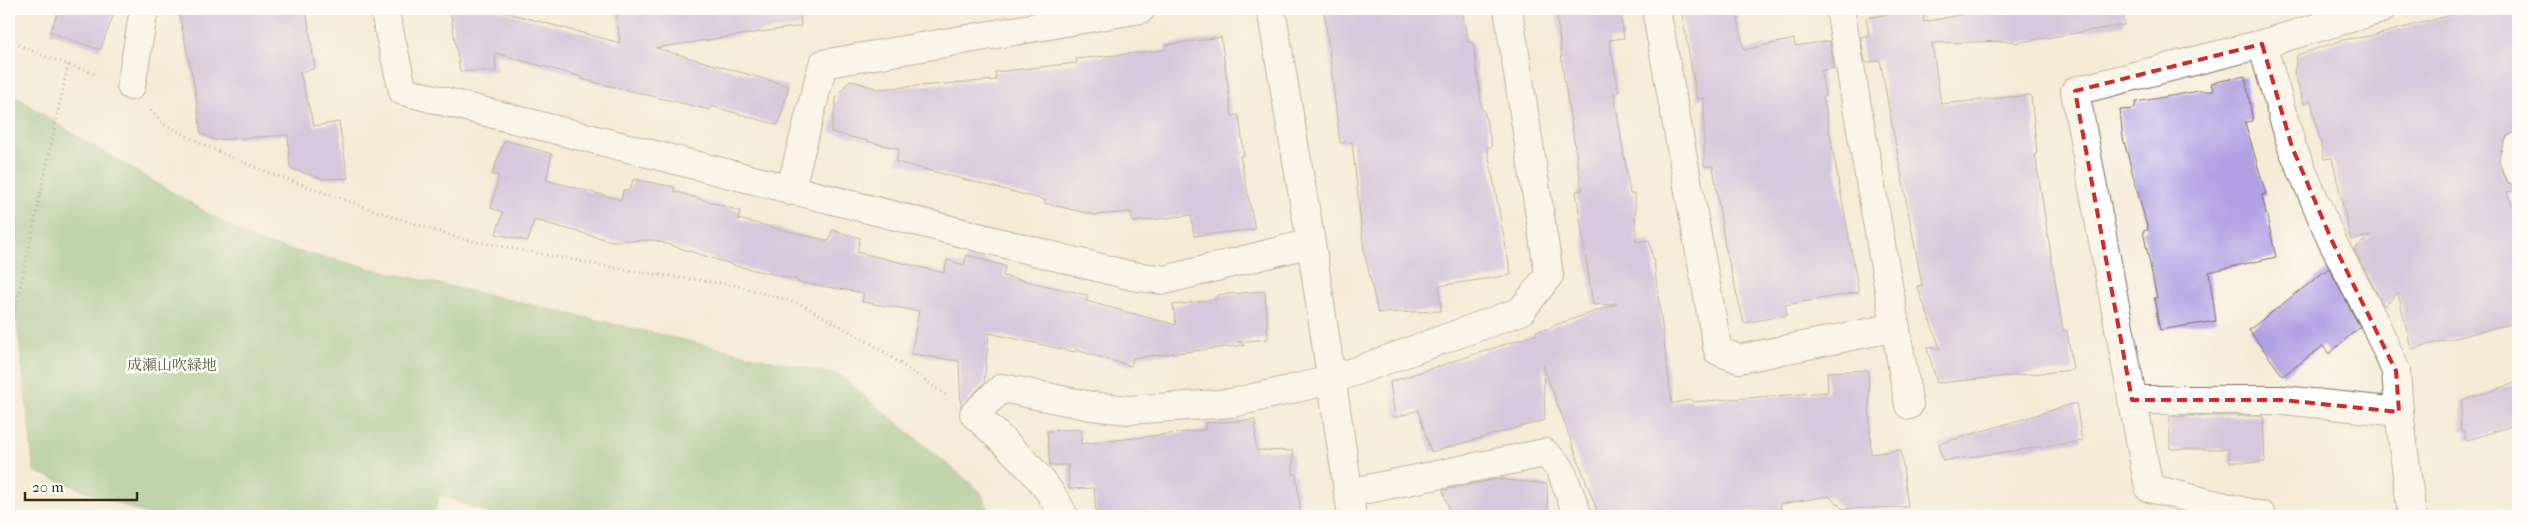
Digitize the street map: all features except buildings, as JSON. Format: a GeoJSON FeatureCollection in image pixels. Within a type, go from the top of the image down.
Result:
{"type":"FeatureCollection","features":[{"type":"Feature","properties":{"kind":"street"},"geometry":{"type":"LineString","coordinates":[[131,86],[144,9]]}},
{"type":"Feature","properties":{"kind":"street"},"geometry":{"type":"LineString","coordinates":[[384,9],[403,91],[790,191],[1132,276],[1165,280],[1311,243]]}},
{"type":"Feature","properties":{"kind":"street"},"geometry":{"type":"LineString","coordinates":[[790,191],[823,64],[1141,9]]}},
{"type":"Feature","properties":{"kind":"street"},"geometry":{"type":"LineString","coordinates":[[1271,9],[1311,243],[1350,505],[1545,453],[1560,468],[1578,516]]}},
{"type":"Feature","properties":{"kind":"street"},"geometry":{"type":"LineString","coordinates":[[1064,516],[1053,494],[1011,449],[974,414],[1002,388],[1091,406],[1128,410],[1232,403],[1331,380],[1521,311],[1549,275],[1508,9]]}},
{"type":"Feature","properties":{"kind":"street"},"geometry":{"type":"LineString","coordinates":[[1656,9],[1718,351],[1739,359],[1896,327]]}},
{"type":"Feature","properties":{"kind":"street"},"geometry":{"type":"LineString","coordinates":[[1840,9],[1910,405]]}},
{"type":"Feature","properties":{"kind":"street"},"geometry":{"type":"LineString","coordinates":[[2262,516],[2149,488],[2075,90],[2262,44],[2381,9]]}},
{"type":"Feature","properties":{"kind":"street"},"geometry":{"type":"LineString","coordinates":[[2262,44],[2300,164],[2332,241],[2374,321],[2396,371],[2399,412],[2412,516]]}},
{"type":"Feature","properties":{"kind":"street"},"geometry":{"type":"LineString","coordinates":[[2518,147],[2514,160],[2518,171]]}},
{"type":"Feature","properties":{"kind":"street"},"geometry":{"type":"LineString","coordinates":[[2132,400],[2283,400],[2399,412]]}},
{"type":"Feature","properties":{"kind":"path"},"geometry":{"type":"LineString","coordinates":[[9,41],[131,86],[162,124],[208,147],[264,171],[373,210],[462,239],[631,271],[734,285],[800,304],[875,346],[974,414]]}},
{"type":"Feature","properties":{"kind":"path"},"geometry":{"type":"LineString","coordinates":[[9,340],[68,64]]}},
{"type":"Feature","properties":{"kind":"highlighted area"},"geometry":{"type":"Polygon","coordinates":[[[2262,44],[2292,147],[2332,241],[2396,371],[2399,412],[2283,400],[2132,400],[2075,91],[2262,44]]]}},
{"type":"Feature","properties":{"kind":"green space","name":"成瀬山吹緑地"},"geometry":{"type":"Polygon","coordinates":[[[9,92],[83,140],[257,242],[840,376],[980,491],[990,516],[497,516],[440,495],[433,516],[151,516],[34,471],[17,320],[9,295],[9,92]]]}}]}
